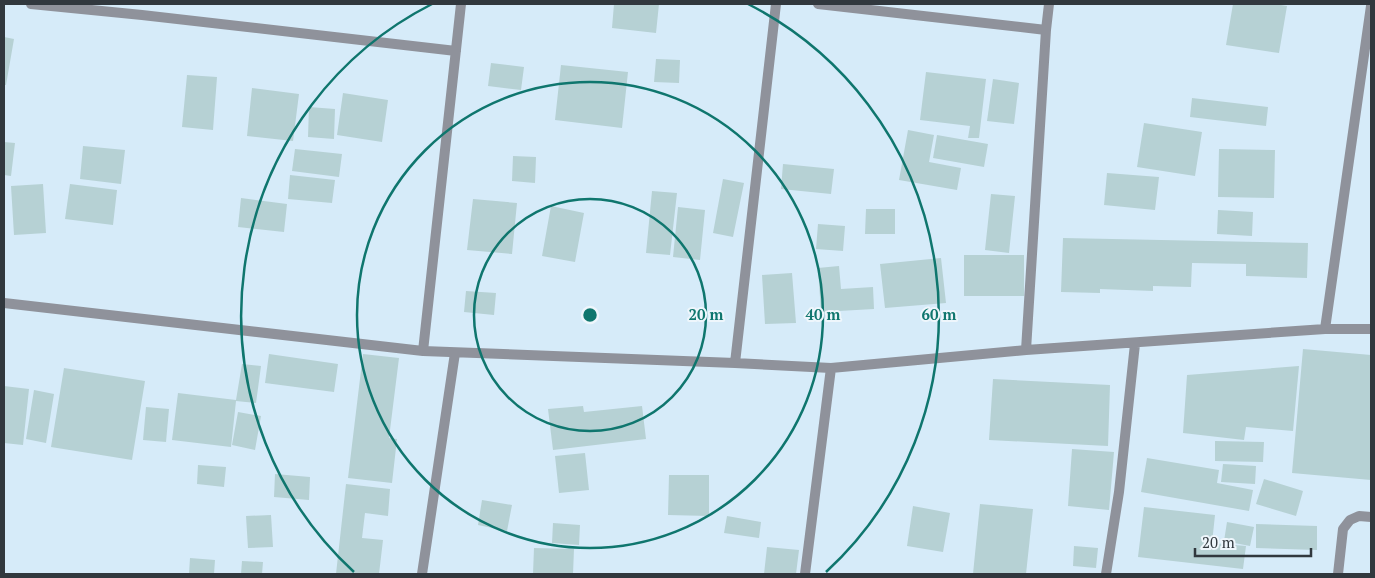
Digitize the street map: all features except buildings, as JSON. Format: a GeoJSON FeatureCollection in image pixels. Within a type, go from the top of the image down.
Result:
{"type":"FeatureCollection","features":[{"type":"Feature","properties":{"kind":"street"},"geometry":{"type":"LineString","coordinates":[[31,4],[456,51]]}},
{"type":"Feature","properties":{"kind":"street"},"geometry":{"type":"LineString","coordinates":[[424,351],[461,4]]}},
{"type":"Feature","properties":{"kind":"street"},"geometry":{"type":"LineString","coordinates":[[735,363],[776,4]]}},
{"type":"Feature","properties":{"kind":"street"},"geometry":{"type":"LineString","coordinates":[[818,4],[1046,30]]}},
{"type":"Feature","properties":{"kind":"street"},"geometry":{"type":"LineString","coordinates":[[1026,350],[1049,4]]}},
{"type":"Feature","properties":{"kind":"street"},"geometry":{"type":"LineString","coordinates":[[1325,330],[1371,6]]}},
{"type":"Feature","properties":{"kind":"street"},"geometry":{"type":"LineString","coordinates":[[4,303],[424,351],[831,368],[1026,350],[1325,330],[1371,329]]}},
{"type":"Feature","properties":{"kind":"street"},"geometry":{"type":"LineString","coordinates":[[1106,574],[1119,492],[1134,344]]}},
{"type":"Feature","properties":{"kind":"street"},"geometry":{"type":"LineString","coordinates":[[422,574],[455,353]]}},
{"type":"Feature","properties":{"kind":"street"},"geometry":{"type":"LineString","coordinates":[[805,574],[831,368]]}},
{"type":"Feature","properties":{"kind":"street"},"geometry":{"type":"LineString","coordinates":[[1338,574],[1343,529],[1350,520],[1359,516],[1371,517]]}}]}
